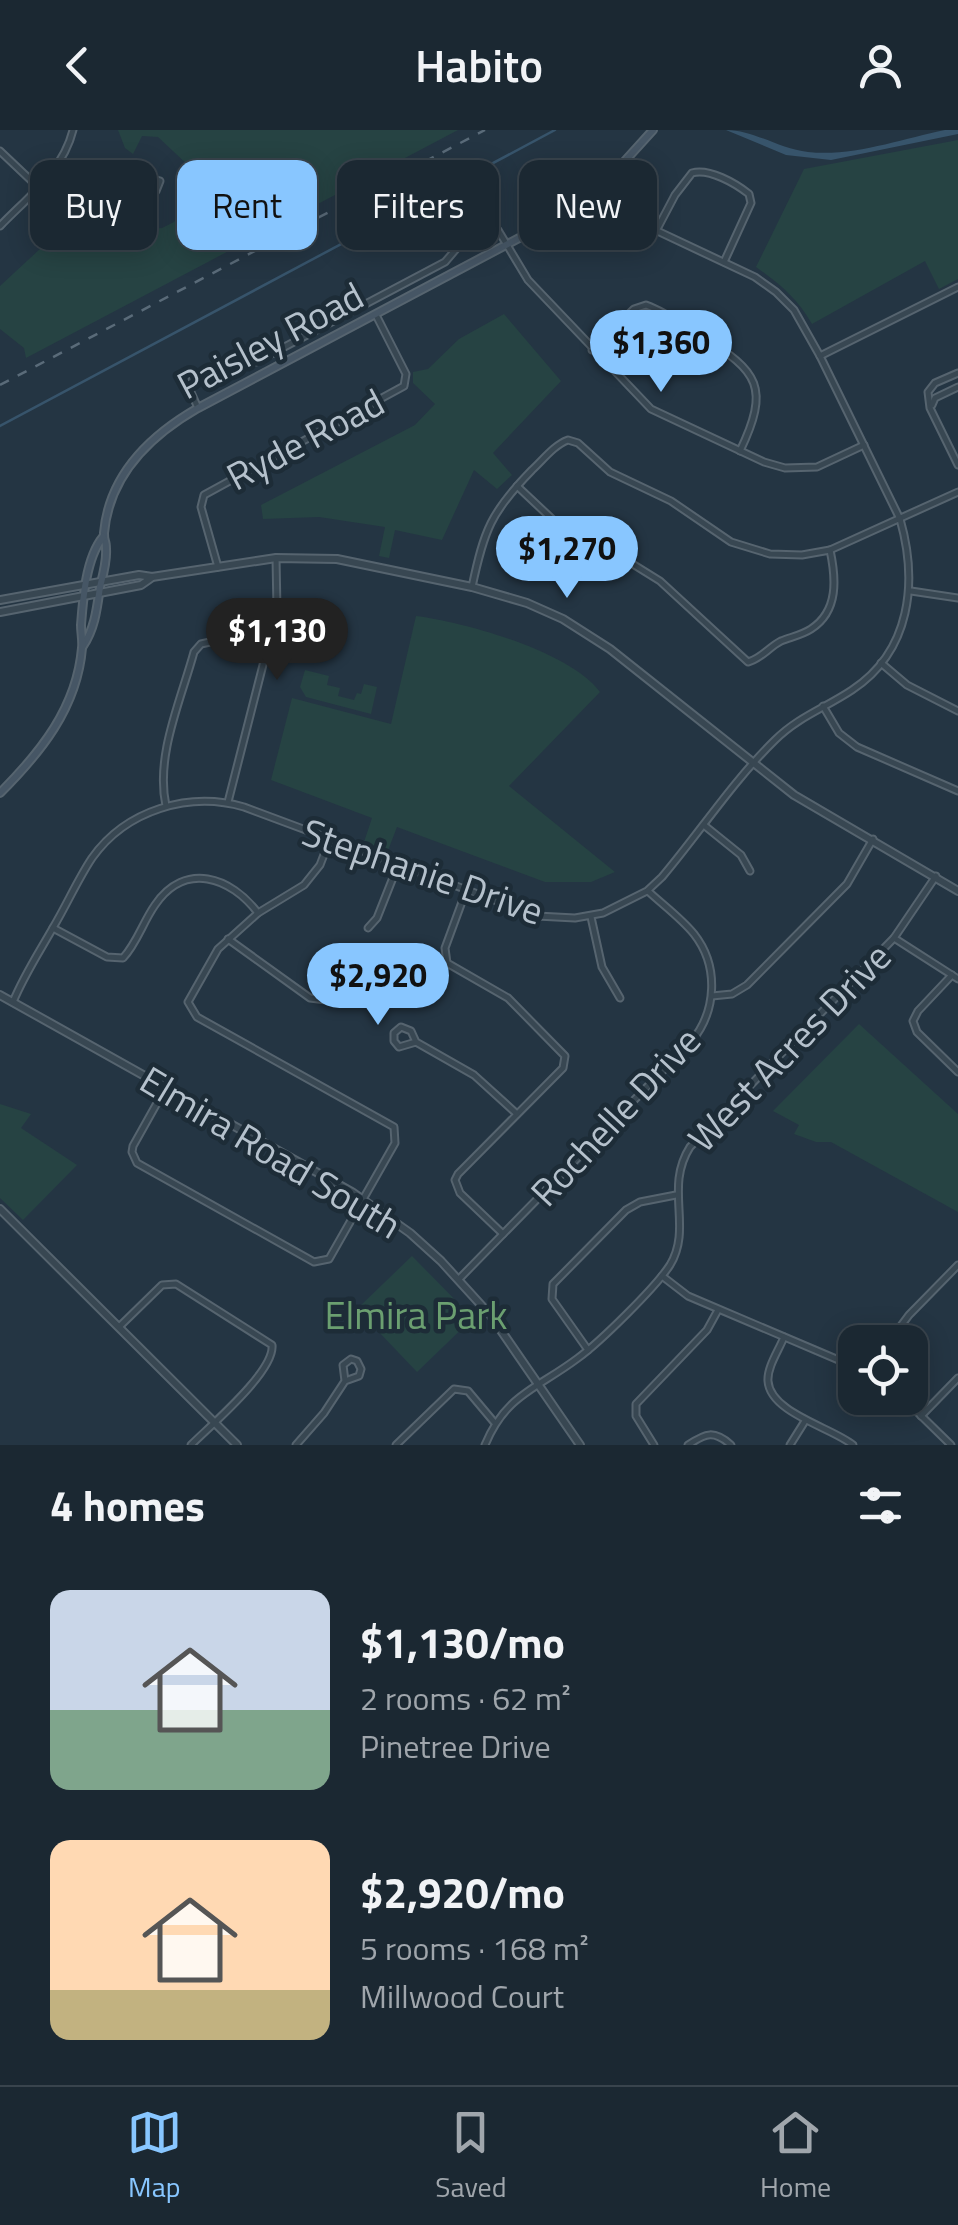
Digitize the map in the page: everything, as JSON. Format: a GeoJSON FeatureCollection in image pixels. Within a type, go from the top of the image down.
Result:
{"type":"FeatureCollection","features":[{"type":"Feature","properties":{"kind":"main road","name":"Paisley Road"},"geometry":{"type":"LineString","coordinates":[[626,160],[654,130]]}},
{"type":"Feature","properties":{"kind":"main road","name":"Paisley Road"},"geometry":{"type":"LineString","coordinates":[[0,793],[34,759],[66,707],[100,593],[104,536],[112,500],[130,464],[160,432],[198,408],[519,239]]}},
{"type":"Feature","properties":{"kind":"main road","name":"Paisley Road"},"geometry":{"type":"LineString","coordinates":[[83,646],[80,628],[87,583],[94,548],[104,536]]}},
{"type":"Feature","properties":{"kind":"street"},"geometry":{"type":"LineString","coordinates":[[61,160],[72,130]]}},
{"type":"Feature","properties":{"kind":"street"},"geometry":{"type":"LineString","coordinates":[[0,150],[30,179]]}},
{"type":"Feature","properties":{"kind":"street"},"geometry":{"type":"LineString","coordinates":[[657,229],[692,173],[706,172],[741,188],[749,194],[750,203],[724,262]]}},
{"type":"Feature","properties":{"kind":"street"},"geometry":{"type":"LineString","coordinates":[[0,226],[30,195]]}},
{"type":"Feature","properties":{"kind":"street"},"geometry":{"type":"LineString","coordinates":[[198,408],[190,390],[192,380],[198,376],[248,366],[445,262],[469,234],[479,227],[494,226],[528,280],[651,409],[776,466],[805,468],[864,445]]}},
{"type":"Feature","properties":{"kind":"street","name":"Stephanie Drive"},"geometry":{"type":"LineString","coordinates":[[13,1002],[83,874],[107,841],[122,827],[166,806],[184,802],[228,802],[537,916],[590,916],[618,908],[648,890],[753,765],[794,723],[854,689],[881,664],[902,628],[910,591],[908,548],[900,518],[820,356],[800,319],[776,292],[724,262],[657,231]]}},
{"type":"Feature","properties":{"kind":"street"},"geometry":{"type":"LineString","coordinates":[[820,356],[958,287]]}},
{"type":"Feature","properties":{"kind":"street"},"geometry":{"type":"LineString","coordinates":[[592,350],[634,309],[646,305],[732,355],[748,372],[757,404],[756,416],[740,451]]}},
{"type":"Feature","properties":{"kind":"street","name":"Ryde Road"},"geometry":{"type":"LineString","coordinates":[[218,566],[201,506],[204,495],[404,386],[406,374],[376,315]]}},
{"type":"Feature","properties":{"kind":"street"},"geometry":{"type":"LineString","coordinates":[[958,373],[928,392],[930,408],[958,465]]}},
{"type":"Feature","properties":{"kind":"street"},"geometry":{"type":"LineString","coordinates":[[930,408],[935,398],[958,387]]}},
{"type":"Feature","properties":{"kind":"street"},"geometry":{"type":"LineString","coordinates":[[472,587],[496,509],[562,442],[573,441],[610,472],[671,501],[717,534],[745,548],[784,555],[830,550],[958,492]]}},
{"type":"Feature","properties":{"kind":"street"},"geometry":{"type":"LineString","coordinates":[[517,486],[567,533],[623,558],[660,581],[748,662],[780,642],[810,630],[823,618],[835,588],[830,550]]}},
{"type":"Feature","properties":{"kind":"street"},"geometry":{"type":"LineString","coordinates":[[228,802],[277,610],[276,558]]}},
{"type":"Feature","properties":{"kind":"street"},"geometry":{"type":"LineString","coordinates":[[0,612],[141,585],[152,578],[276,558],[350,561],[472,587],[537,607],[594,638],[794,795],[958,891]]}},
{"type":"Feature","properties":{"kind":"street"},"geometry":{"type":"LineString","coordinates":[[0,600],[139,574],[152,578]]}},
{"type":"Feature","properties":{"kind":"street"},"geometry":{"type":"LineString","coordinates":[[910,591],[958,598]]}},
{"type":"Feature","properties":{"kind":"street"},"geometry":{"type":"LineString","coordinates":[[166,806],[162,788],[164,765],[194,652],[201,644],[210,642],[266,657]]}},
{"type":"Feature","properties":{"kind":"street"},"geometry":{"type":"LineString","coordinates":[[881,664],[907,685],[958,711]]}},
{"type":"Feature","properties":{"kind":"street"},"geometry":{"type":"LineString","coordinates":[[823,706],[839,733],[856,747],[958,791]]}},
{"type":"Feature","properties":{"kind":"street"},"geometry":{"type":"LineString","coordinates":[[704,826],[741,855],[750,871]]}},
{"type":"Feature","properties":{"kind":"street"},"geometry":{"type":"LineString","coordinates":[[712,996],[732,994],[747,986],[847,884],[873,839]]}},
{"type":"Feature","properties":{"kind":"street"},"geometry":{"type":"LineString","coordinates":[[166,1088],[133,1146],[137,1164],[314,1262],[326,1262],[332,1257],[395,1143],[394,1127],[197,1017],[189,1008],[188,998],[207,964],[228,939],[258,913],[304,885],[320,865],[330,840]]}},
{"type":"Feature","properties":{"kind":"street"},"geometry":{"type":"LineString","coordinates":[[368,928],[377,918],[398,865]]}},
{"type":"Feature","properties":{"kind":"street","name":"West Acres Drive"},"geometry":{"type":"LineString","coordinates":[[485,1445],[494,1422],[507,1406],[588,1350],[662,1276],[678,1244],[678,1170],[690,1147],[894,938],[936,876]]}},
{"type":"Feature","properties":{"kind":"street"},"geometry":{"type":"LineString","coordinates":[[54,928],[107,957],[122,958],[167,890],[202,878],[218,880],[238,890],[258,913]]}},
{"type":"Feature","properties":{"kind":"street","name":"Rochelle Drive"},"geometry":{"type":"LineString","coordinates":[[459,1279],[691,1042],[705,1021],[712,996],[709,964],[699,942],[648,890]]}},
{"type":"Feature","properties":{"kind":"street"},"geometry":{"type":"LineString","coordinates":[[466,891],[445,948],[447,963],[508,998],[565,1056],[563,1068],[456,1180],[460,1193],[503,1234]]}},
{"type":"Feature","properties":{"kind":"street"},"geometry":{"type":"LineString","coordinates":[[590,916],[602,967],[620,998]]}},
{"type":"Feature","properties":{"kind":"street"},"geometry":{"type":"LineString","coordinates":[[894,938],[955,977],[918,1011],[914,1026],[958,1072]]}},
{"type":"Feature","properties":{"kind":"street"},"geometry":{"type":"LineString","coordinates":[[228,939],[310,998],[326,1000]]}},
{"type":"Feature","properties":{"kind":"street","name":"Elmira Road South"},"geometry":{"type":"LineString","coordinates":[[0,995],[364,1199],[410,1233],[491,1316],[580,1445]]}},
{"type":"Feature","properties":{"kind":"street"},"geometry":{"type":"LineString","coordinates":[[416,1042],[399,1046],[394,1033],[406,1028],[416,1042],[474,1075],[517,1114]]}},
{"type":"Feature","properties":{"kind":"street"},"geometry":{"type":"LineString","coordinates":[[588,1350],[552,1300],[554,1284],[626,1210],[640,1202],[676,1195]]}},
{"type":"Feature","properties":{"kind":"street"},"geometry":{"type":"LineString","coordinates":[[0,1209],[238,1445]]}},
{"type":"Feature","properties":{"kind":"street"},"geometry":{"type":"LineString","coordinates":[[902,1325],[958,1265]]}},
{"type":"Feature","properties":{"kind":"street"},"geometry":{"type":"LineString","coordinates":[[662,1276],[679,1291],[838,1360]]}},
{"type":"Feature","properties":{"kind":"street"},"geometry":{"type":"LineString","coordinates":[[119,1327],[162,1285],[169,1283],[267,1340],[273,1351],[271,1359],[191,1445]]}},
{"type":"Feature","properties":{"kind":"street"},"geometry":{"type":"LineString","coordinates":[[654,1445],[636,1416],[636,1404],[707,1330],[718,1309]]}},
{"type":"Feature","properties":{"kind":"street"},"geometry":{"type":"LineString","coordinates":[[784,1337],[768,1376],[770,1391],[806,1421],[854,1445]]}},
{"type":"Feature","properties":{"kind":"street"},"geometry":{"type":"LineString","coordinates":[[296,1445],[324,1414],[345,1381],[358,1376],[361,1369],[357,1361],[351,1359],[343,1364],[345,1381]]}},
{"type":"Feature","properties":{"kind":"street"},"geometry":{"type":"LineString","coordinates":[[951,1445],[921,1416],[958,1378]]}},
{"type":"Feature","properties":{"kind":"street"},"geometry":{"type":"LineString","coordinates":[[396,1445],[454,1388],[468,1392],[494,1422]]}},
{"type":"Feature","properties":{"kind":"street"},"geometry":{"type":"LineString","coordinates":[[790,1445],[806,1421]]}},
{"type":"Feature","properties":{"kind":"street"},"geometry":{"type":"LineString","coordinates":[[688,1445],[705,1434],[713,1434],[730,1445]]}},
{"type":"Feature","properties":{"kind":"green space"},"geometry":{"type":"Polygon","coordinates":[[[118,130],[458,130],[401,160],[337,160],[337,194],[317,204],[317,160],[182,160],[158,137],[142,136],[133,154],[125,148],[118,130]]]}},
{"type":"Feature","properties":{"kind":"green space"},"geometry":{"type":"Polygon","coordinates":[[[958,140],[958,279],[939,289],[925,261],[812,324],[787,292],[756,267],[804,169],[958,140]]]}},
{"type":"Feature","properties":{"kind":"green space"},"geometry":{"type":"Polygon","coordinates":[[[177,218],[177,250],[231,250],[26,358],[24,348],[0,329],[0,286],[39,250],[157,250],[157,228],[177,218]]]}},
{"type":"Feature","properties":{"kind":"green space"},"geometry":{"type":"Polygon","coordinates":[[[504,314],[561,381],[493,453],[512,475],[497,489],[474,470],[442,540],[395,530],[389,558],[379,556],[385,527],[319,517],[263,519],[261,505],[415,425],[435,404],[413,383],[413,372],[428,369],[459,339],[504,314]]]}},
{"type":"Feature","properties":{"kind":"green space"},"geometry":{"type":"Polygon","coordinates":[[[416,616],[516,641],[566,664],[600,692],[509,786],[615,872],[591,882],[545,882],[397,827],[387,853],[363,845],[372,818],[271,780],[292,698],[391,724],[416,616]]]}},
{"type":"Feature","properties":{"kind":"green space"},"geometry":{"type":"Polygon","coordinates":[[[305,670],[329,676],[327,685],[340,688],[338,696],[354,700],[364,684],[377,687],[371,714],[306,697],[300,687],[305,670]]]}},
{"type":"Feature","properties":{"kind":"green space"},"geometry":{"type":"Polygon","coordinates":[[[859,1024],[958,1114],[958,1212],[831,1142],[816,1142],[794,1134],[799,1125],[773,1111],[859,1024]]]}},
{"type":"Feature","properties":{"kind":"green space"},"geometry":{"type":"Polygon","coordinates":[[[0,1104],[31,1114],[21,1128],[77,1165],[23,1220],[0,1198],[0,1104]]]}},
{"type":"Feature","properties":{"kind":"green space","name":"Elmira Park"},"geometry":{"type":"Polygon","coordinates":[[[412,1256],[473,1318],[417,1372],[357,1309],[412,1256]]]}},
{"type":"Feature","properties":{"kind":"water"},"geometry":{"type":"Polygon","coordinates":[[[726,130],[797,150],[825,153],[860,150],[945,130],[958,130],[958,134],[831,160],[786,155],[726,130]]]}},
{"type":"Feature","properties":{"kind":"waterway"},"geometry":{"type":"LineString","coordinates":[[0,426],[555,130]]}},
{"type":"Feature","properties":{"kind":"railway"},"geometry":{"type":"LineString","coordinates":[[0,385],[485,130]]}}]}
